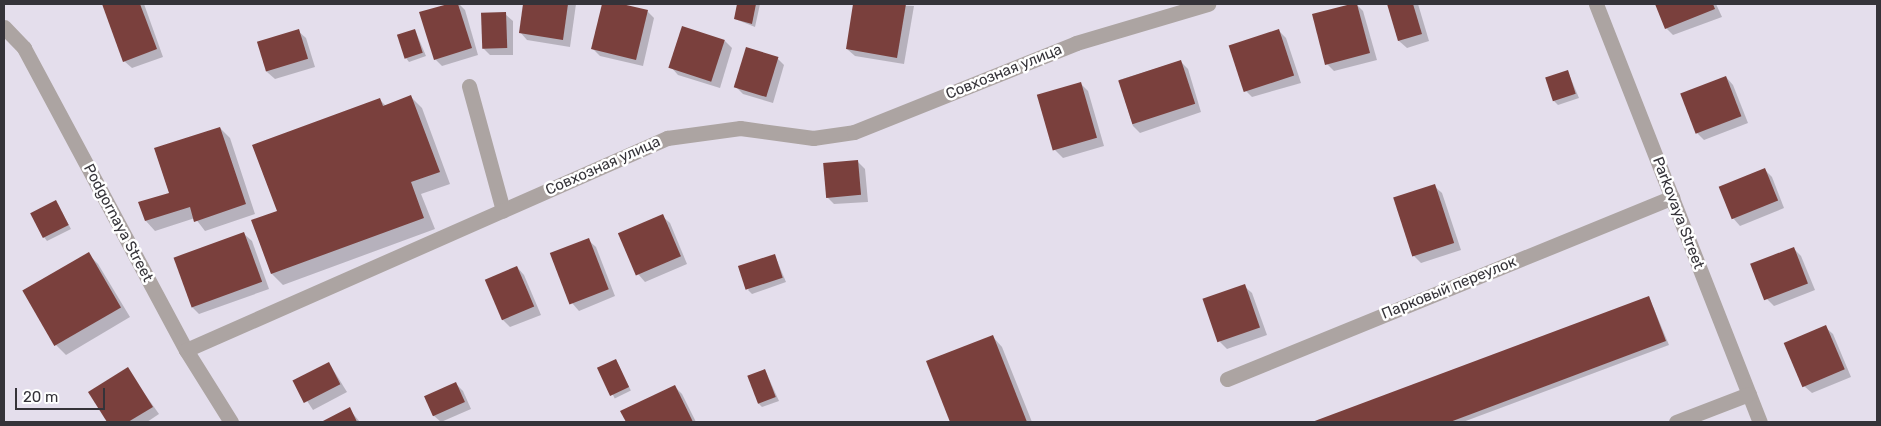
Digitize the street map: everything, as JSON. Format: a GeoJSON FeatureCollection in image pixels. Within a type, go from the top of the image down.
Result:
{"type":"FeatureCollection","features":[{"type":"Feature","properties":{"kind":"street","name":"Совхозная улица"},"geometry":{"type":"LineString","coordinates":[[186,350],[666,138],[740,128],[813,138],[854,132],[1076,43],[1208,4]]}},
{"type":"Feature","properties":{"kind":"street","name":"Parkovaya Street"},"geometry":{"type":"LineString","coordinates":[[1596,4],[1760,422]]}},
{"type":"Feature","properties":{"kind":"street","name":"Podgornaya Street"},"geometry":{"type":"LineString","coordinates":[[4,27],[24,48],[186,350],[231,422]]}},
{"type":"Feature","properties":{"kind":"street"},"geometry":{"type":"LineString","coordinates":[[469,86],[503,210]]}},
{"type":"Feature","properties":{"kind":"street","name":"Парковый переулок"},"geometry":{"type":"LineString","coordinates":[[1227,379],[1672,197]]}},
{"type":"Feature","properties":{"kind":"street"},"geometry":{"type":"LineString","coordinates":[[1676,422],[1749,394]]}},
{"type":"Feature","properties":{"kind":"building"},"geometry":{"type":"Polygon","coordinates":[[[102,4],[140,4],[157,49],[123,62],[102,4]]]}},
{"type":"Feature","properties":{"kind":"building"},"geometry":{"type":"Polygon","coordinates":[[[448,4],[458,4],[472,48],[434,60],[419,12],[448,4]]]}},
{"type":"Feature","properties":{"kind":"building"},"geometry":{"type":"Polygon","coordinates":[[[523,4],[568,4],[563,40],[519,33],[523,4]]]}},
{"type":"Feature","properties":{"kind":"building"},"geometry":{"type":"Polygon","coordinates":[[[602,4],[622,4],[648,10],[636,60],[591,49],[602,4]]]}},
{"type":"Feature","properties":{"kind":"building"},"geometry":{"type":"Polygon","coordinates":[[[737,4],[756,4],[752,24],[734,19],[737,4]]]}},
{"type":"Feature","properties":{"kind":"building"},"geometry":{"type":"Polygon","coordinates":[[[853,4],[906,4],[897,58],[846,49],[853,4]]]}},
{"type":"Feature","properties":{"kind":"building"},"geometry":{"type":"Polygon","coordinates":[[[1357,4],[1370,53],[1325,65],[1312,14],[1357,4]]]}},
{"type":"Feature","properties":{"kind":"building"},"geometry":{"type":"Polygon","coordinates":[[[1387,4],[1413,4],[1422,34],[1398,41],[1387,4]]]}},
{"type":"Feature","properties":{"kind":"building"},"geometry":{"type":"Polygon","coordinates":[[[1655,4],[1713,4],[1715,9],[1665,29],[1655,4]]]}},
{"type":"Feature","properties":{"kind":"building"},"geometry":{"type":"Polygon","coordinates":[[[506,12],[507,48],[482,49],[481,13],[506,12]]]}},
{"type":"Feature","properties":{"kind":"building"},"geometry":{"type":"Polygon","coordinates":[[[682,26],[725,40],[711,82],[668,68],[682,26]]]}},
{"type":"Feature","properties":{"kind":"building"},"geometry":{"type":"Polygon","coordinates":[[[299,29],[308,59],[266,72],[257,42],[299,29]]]}},
{"type":"Feature","properties":{"kind":"building"},"geometry":{"type":"Polygon","coordinates":[[[415,29],[423,53],[405,59],[397,35],[415,29]]]}},
{"type":"Feature","properties":{"kind":"building"},"geometry":{"type":"Polygon","coordinates":[[[1279,29],[1294,76],[1244,92],[1229,45],[1279,29]]]}},
{"type":"Feature","properties":{"kind":"building"},"geometry":{"type":"Polygon","coordinates":[[[746,47],[779,57],[766,97],[734,87],[746,47]]]}},
{"type":"Feature","properties":{"kind":"building"},"geometry":{"type":"Polygon","coordinates":[[[1181,60],[1195,104],[1132,124],[1118,80],[1181,60]]]}},
{"type":"Feature","properties":{"kind":"building"},"geometry":{"type":"Polygon","coordinates":[[[1568,70],[1576,94],[1553,101],[1545,77],[1568,70]]]}},
{"type":"Feature","properties":{"kind":"building"},"geometry":{"type":"Polygon","coordinates":[[[1726,76],[1741,116],[1696,134],[1680,94],[1726,76]]]}},
{"type":"Feature","properties":{"kind":"building"},"geometry":{"type":"Polygon","coordinates":[[[1081,82],[1097,138],[1053,150],[1037,95],[1081,82]]]}},
{"type":"Feature","properties":{"kind":"building"},"geometry":{"type":"Polygon","coordinates":[[[411,95],[440,172],[411,182],[424,218],[271,274],[251,220],[277,211],[252,145],[380,98],[383,106],[411,95]]]}},
{"type":"Feature","properties":{"kind":"building"},"geometry":{"type":"Polygon","coordinates":[[[220,127],[246,204],[194,222],[190,207],[145,221],[138,202],[169,193],[154,148],[220,127]]]}},
{"type":"Feature","properties":{"kind":"building"},"geometry":{"type":"Polygon","coordinates":[[[858,160],[861,195],[826,198],[823,163],[858,160]]]}},
{"type":"Feature","properties":{"kind":"building"},"geometry":{"type":"Polygon","coordinates":[[[1765,168],[1778,200],[1732,219],[1719,187],[1765,168]]]}},
{"type":"Feature","properties":{"kind":"building"},"geometry":{"type":"Polygon","coordinates":[[[1435,184],[1454,243],[1412,257],[1393,198],[1435,184]]]}},
{"type":"Feature","properties":{"kind":"building"},"geometry":{"type":"Polygon","coordinates":[[[56,200],[69,225],[43,238],[30,213],[56,200]]]}},
{"type":"Feature","properties":{"kind":"building"},"geometry":{"type":"Polygon","coordinates":[[[663,214],[681,256],[636,275],[618,233],[663,214]]]}},
{"type":"Feature","properties":{"kind":"building"},"geometry":{"type":"Polygon","coordinates":[[[244,232],[262,282],[192,307],[174,258],[244,232]]]}},
{"type":"Feature","properties":{"kind":"building"},"geometry":{"type":"Polygon","coordinates":[[[589,238],[609,289],[569,304],[550,253],[589,238]]]}},
{"type":"Feature","properties":{"kind":"building"},"geometry":{"type":"Polygon","coordinates":[[[1794,247],[1808,283],[1764,300],[1750,264],[1794,247]]]}},
{"type":"Feature","properties":{"kind":"building"},"geometry":{"type":"Polygon","coordinates":[[[89,252],[121,307],[54,346],[22,290],[89,252]]]}},
{"type":"Feature","properties":{"kind":"building"},"geometry":{"type":"Polygon","coordinates":[[[775,254],[783,278],[746,290],[738,266],[775,254]]]}},
{"type":"Feature","properties":{"kind":"building"},"geometry":{"type":"Polygon","coordinates":[[[517,266],[534,307],[502,320],[485,280],[517,266]]]}},
{"type":"Feature","properties":{"kind":"building"},"geometry":{"type":"Polygon","coordinates":[[[1245,284],[1260,327],[1217,342],[1202,299],[1245,284]]]}},
{"type":"Feature","properties":{"kind":"building"},"geometry":{"type":"Polygon","coordinates":[[[1649,296],[1666,341],[1450,422],[1312,422],[1649,296]]]}},
{"type":"Feature","properties":{"kind":"building"},"geometry":{"type":"Polygon","coordinates":[[[1826,325],[1845,369],[1802,387],[1784,343],[1826,325]]]}},
{"type":"Feature","properties":{"kind":"building"},"geometry":{"type":"Polygon","coordinates":[[[993,335],[1027,422],[950,422],[926,361],[993,335]]]}},
{"type":"Feature","properties":{"kind":"building"},"geometry":{"type":"Polygon","coordinates":[[[616,359],[629,387],[610,396],[597,368],[616,359]]]}},
{"type":"Feature","properties":{"kind":"building"},"geometry":{"type":"Polygon","coordinates":[[[329,362],[340,384],[304,403],[292,381],[329,362]]]}},
{"type":"Feature","properties":{"kind":"building"},"geometry":{"type":"Polygon","coordinates":[[[128,367],[153,407],[128,422],[107,422],[88,392],[128,367]]]}},
{"type":"Feature","properties":{"kind":"building"},"geometry":{"type":"Polygon","coordinates":[[[765,369],[776,397],[758,404],[747,376],[765,369]]]}},
{"type":"Feature","properties":{"kind":"building"},"geometry":{"type":"Polygon","coordinates":[[[456,382],[465,402],[433,416],[424,396],[456,382]]]}},
{"type":"Feature","properties":{"kind":"building"},"geometry":{"type":"Polygon","coordinates":[[[675,385],[693,422],[626,422],[620,411],[675,385]]]}},
{"type":"Feature","properties":{"kind":"building"},"geometry":{"type":"Polygon","coordinates":[[[350,407],[357,422],[321,422],[350,407]]]}}]}
